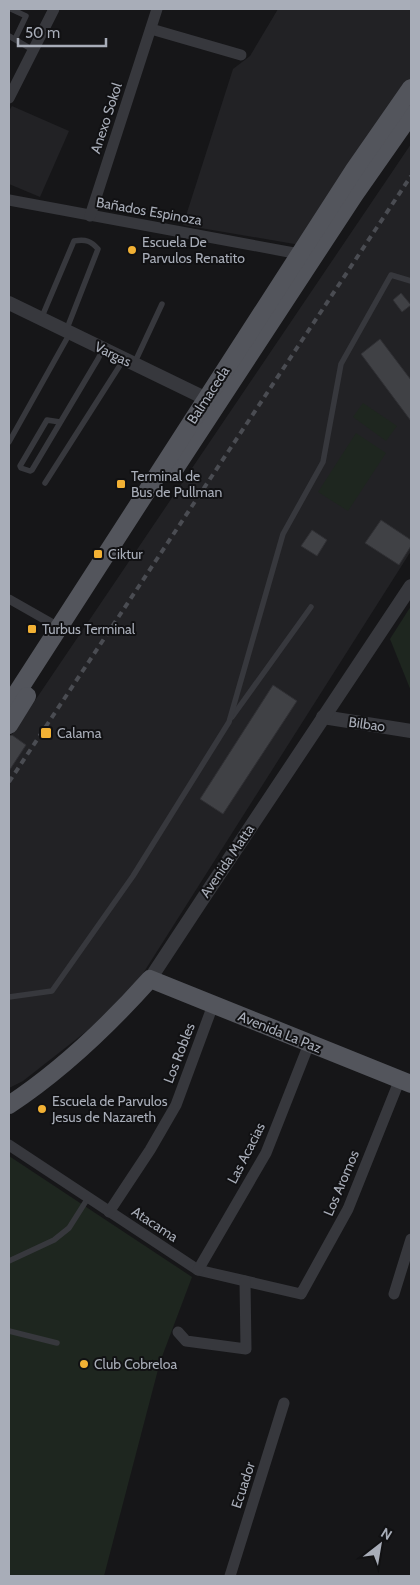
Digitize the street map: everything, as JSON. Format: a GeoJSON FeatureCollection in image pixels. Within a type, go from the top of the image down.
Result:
{"type":"FeatureCollection","features":[{"type":"Feature","properties":{"kind":"main road","name":"Balmaceda"},"geometry":{"type":"LineString","coordinates":[[307,255],[354,170],[411,88]]}},
{"type":"Feature","properties":{"kind":"main road","name":"Balmaceda"},"geometry":{"type":"LineString","coordinates":[[9,705],[307,255],[411,114]]}},
{"type":"Feature","properties":{"kind":"main road","name":"Balmaceda"},"geometry":{"type":"LineString","coordinates":[[9,725],[211,401]]}},
{"type":"Feature","properties":{"kind":"main road","name":"Avenida La Paz"},"geometry":{"type":"LineString","coordinates":[[150,979],[406,1082]]}},
{"type":"Feature","properties":{"kind":"main road","name":"Avenida Matta"},"geometry":{"type":"LineString","coordinates":[[9,1105],[30,1091],[99,1034],[150,979]]}},
{"type":"Feature","properties":{"kind":"street","name":"Anexo Sokol"},"geometry":{"type":"LineString","coordinates":[[90,216],[157,9]]}},
{"type":"Feature","properties":{"kind":"street"},"geometry":{"type":"LineString","coordinates":[[9,98],[12,82],[56,10]]}},
{"type":"Feature","properties":{"kind":"street"},"geometry":{"type":"LineString","coordinates":[[151,29],[241,55]]}},
{"type":"Feature","properties":{"kind":"street","name":"Bañados Espinoza"},"geometry":{"type":"LineString","coordinates":[[9,200],[307,255]]}},
{"type":"Feature","properties":{"kind":"street","name":"Vargas"},"geometry":{"type":"LineString","coordinates":[[9,303],[211,401]]}},
{"type":"Feature","properties":{"kind":"street","name":"Avenida Matta"},"geometry":{"type":"LineString","coordinates":[[150,979],[411,586]]}},
{"type":"Feature","properties":{"kind":"street"},"geometry":{"type":"LineString","coordinates":[[9,599],[60,628]]}},
{"type":"Feature","properties":{"kind":"street","name":"Bilbao"},"geometry":{"type":"LineString","coordinates":[[323,717],[411,731]]}},
{"type":"Feature","properties":{"kind":"street","name":"Los Robles"},"geometry":{"type":"LineString","coordinates":[[108,1212],[150,1150],[176,1105],[213,1005]]}},
{"type":"Feature","properties":{"kind":"street","name":"Las Acacias"},"geometry":{"type":"LineString","coordinates":[[198,1270],[266,1153],[309,1044]]}},
{"type":"Feature","properties":{"kind":"street","name":"Los Aromos"},"geometry":{"type":"LineString","coordinates":[[301,1294],[348,1209],[406,1082]]}},
{"type":"Feature","properties":{"kind":"street","name":"Atacama"},"geometry":{"type":"LineString","coordinates":[[9,1145],[198,1270],[301,1294]]}},
{"type":"Feature","properties":{"kind":"street"},"geometry":{"type":"LineString","coordinates":[[394,1294],[411,1239]]}},
{"type":"Feature","properties":{"kind":"street"},"geometry":{"type":"LineString","coordinates":[[178,1332],[186,1340],[246,1349],[245,1281]]}},
{"type":"Feature","properties":{"kind":"street","name":"Ecuador"},"geometry":{"type":"LineString","coordinates":[[230,1576],[284,1403]]}},
{"type":"Feature","properties":{"kind":"lane"},"geometry":{"type":"LineString","coordinates":[[11,9],[26,16],[12,38],[33,50]]}},
{"type":"Feature","properties":{"kind":"lane"},"geometry":{"type":"LineString","coordinates":[[9,442],[68,332],[98,249],[92,242],[84,239],[74,241],[41,319]]}},
{"type":"Feature","properties":{"kind":"lane"},"geometry":{"type":"LineString","coordinates":[[229,722],[283,534],[323,462],[341,364],[391,275],[411,281]]}},
{"type":"Feature","properties":{"kind":"lane"},"geometry":{"type":"LineString","coordinates":[[45,483],[129,361],[162,304]]}},
{"type":"Feature","properties":{"kind":"lane"},"geometry":{"type":"LineString","coordinates":[[60,422],[47,420],[20,466],[21,468],[32,470],[103,349]]}},
{"type":"Feature","properties":{"kind":"lane"},"geometry":{"type":"LineString","coordinates":[[9,997],[52,991],[133,876],[229,722],[311,607]]}},
{"type":"Feature","properties":{"kind":"lane"},"geometry":{"type":"LineString","coordinates":[[9,1261],[54,1240],[70,1228],[88,1198]]}},
{"type":"Feature","properties":{"kind":"lane"},"geometry":{"type":"LineString","coordinates":[[9,1331],[57,1343]]}},
{"type":"Feature","properties":{"kind":"shaded area"},"geometry":{"type":"Polygon","coordinates":[[[278,9],[411,9],[411,81],[306,246],[183,225],[233,69],[250,56],[278,9]]]}},
{"type":"Feature","properties":{"kind":"shaded area"},"geometry":{"type":"Polygon","coordinates":[[[12,106],[69,131],[40,197],[9,184],[9,111],[12,106]]]}},
{"type":"Feature","properties":{"kind":"shaded area"},"geometry":{"type":"Polygon","coordinates":[[[411,144],[411,551],[142,975],[97,1023],[23,1081],[9,1088],[9,739],[411,144]]]}},
{"type":"Feature","properties":{"kind":"shaded area"},"geometry":{"type":"Polygon","coordinates":[[[363,403],[397,426],[386,441],[353,417],[363,403]]]}},
{"type":"Feature","properties":{"kind":"shaded area"},"geometry":{"type":"Polygon","coordinates":[[[356,433],[386,453],[348,511],[318,492],[356,433]]]}},
{"type":"Feature","properties":{"kind":"shaded area"},"geometry":{"type":"Polygon","coordinates":[[[411,606],[411,691],[390,639],[411,606]]]}},
{"type":"Feature","properties":{"kind":"shaded area","name":"Club Cobreloa"},"geometry":{"type":"Polygon","coordinates":[[[9,1156],[192,1277],[160,1362],[104,1576],[9,1576],[9,1156]]]}},
{"type":"Feature","properties":{"kind":"building"},"geometry":{"type":"Polygon","coordinates":[[[401,293],[411,305],[402,312],[393,300],[401,293]]]}},
{"type":"Feature","properties":{"kind":"building"},"geometry":{"type":"Polygon","coordinates":[[[380,339],[411,380],[411,421],[361,354],[380,339]]]}},
{"type":"Feature","properties":{"kind":"building"},"geometry":{"type":"Polygon","coordinates":[[[381,520],[411,540],[411,546],[399,565],[365,543],[381,520]]]}},
{"type":"Feature","properties":{"kind":"building"},"geometry":{"type":"Polygon","coordinates":[[[312,530],[327,540],[317,556],[301,546],[312,530]]]}},
{"type":"Feature","properties":{"kind":"building"},"geometry":{"type":"Polygon","coordinates":[[[273,685],[297,701],[223,814],[200,799],[273,685]]]}},
{"type":"Feature","properties":{"kind":"building"},"geometry":{"type":"Polygon","coordinates":[[[12,735],[26,745],[9,771],[9,736],[12,735]]]}},
{"type":"Feature","properties":{"kind":"railway"},"geometry":{"type":"LineString","coordinates":[[9,782],[411,176]]}},
{"type":"Feature","properties":{"kind":"place","name":"Escuela De Parvulos Renatito"},"geometry":{"type":"Point","coordinates":[132,250]}},
{"type":"Feature","properties":{"kind":"place","name":"Terminal de Bus de Pullman"},"geometry":{"type":"Point","coordinates":[121,484]}},
{"type":"Feature","properties":{"kind":"place","name":"Ciktur"},"geometry":{"type":"Point","coordinates":[98,554]}},
{"type":"Feature","properties":{"kind":"place","name":"Turbus Terminal"},"geometry":{"type":"Point","coordinates":[32,629]}},
{"type":"Feature","properties":{"kind":"place","name":"Calama"},"geometry":{"type":"Point","coordinates":[46,733]}},
{"type":"Feature","properties":{"kind":"place","name":"Escuela de Parvulos Jesus de Nazareth"},"geometry":{"type":"Point","coordinates":[42,1109]}},
{"type":"Feature","properties":{"kind":"place","name":"Club Cobreloa"},"geometry":{"type":"Point","coordinates":[84,1364]}}]}
